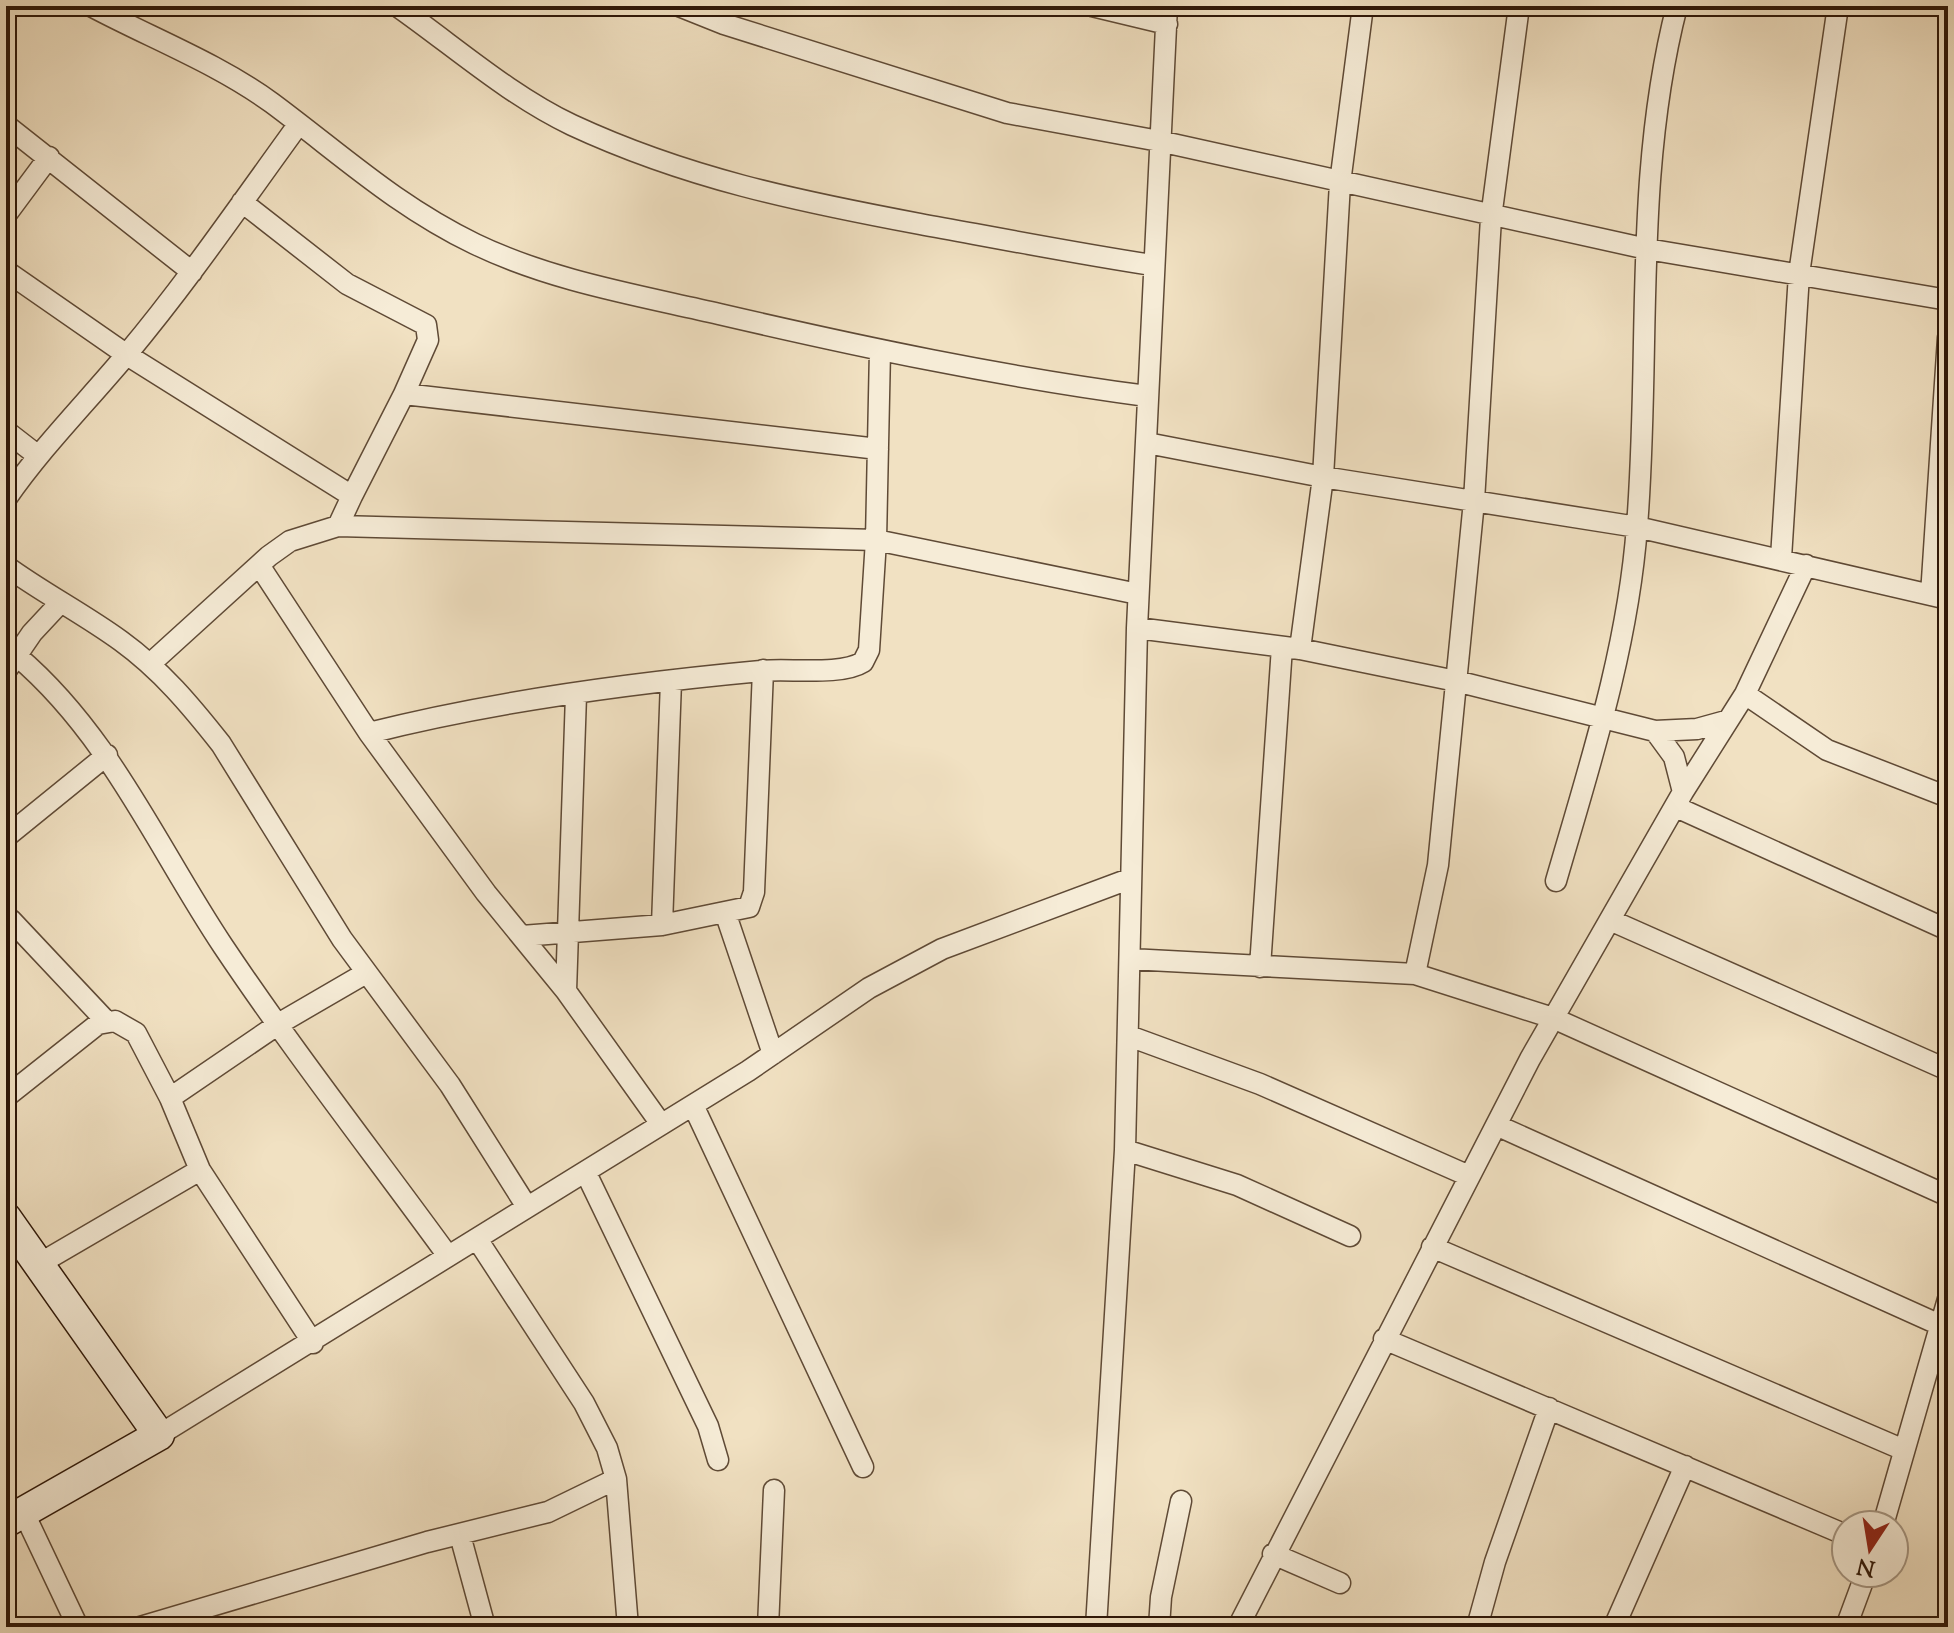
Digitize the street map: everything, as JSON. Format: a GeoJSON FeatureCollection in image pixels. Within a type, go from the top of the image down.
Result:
{"type":"FeatureCollection","features":[{"type":"Feature","properties":{"kind":"street"},"geometry":{"type":"LineString","coordinates":[[91,6],[235,79],[395,200],[448,231],[520,262],[613,290],[880,350],[1147,396]]}},
{"type":"Feature","properties":{"kind":"street"},"geometry":{"type":"LineString","coordinates":[[397,6],[540,108],[666,164],[724,184],[1055,250],[1152,265]]}},
{"type":"Feature","properties":{"kind":"street"},"geometry":{"type":"LineString","coordinates":[[679,6],[980,106],[1159,141],[1491,218],[1647,249],[1948,300]]}},
{"type":"Feature","properties":{"kind":"street"},"geometry":{"type":"LineString","coordinates":[[1092,6],[1167,15],[1152,265],[1147,443],[1138,594],[1125,1150],[1096,1627]]}},
{"type":"Feature","properties":{"kind":"street"},"geometry":{"type":"LineString","coordinates":[[1260,967],[1291,648],[1323,477],[1340,183],[1363,6]]}},
{"type":"Feature","properties":{"kind":"street"},"geometry":{"type":"LineString","coordinates":[[1415,974],[1434,894],[1474,501],[1491,218],[1519,6]]}},
{"type":"Feature","properties":{"kind":"street"},"geometry":{"type":"LineString","coordinates":[[1556,881],[1604,716],[1622,637],[1637,527],[1654,122],[1677,6]]}},
{"type":"Feature","properties":{"kind":"street"},"geometry":{"type":"LineString","coordinates":[[1781,558],[1799,274],[1838,6]]}},
{"type":"Feature","properties":{"kind":"street"},"geometry":{"type":"LineString","coordinates":[[6,125],[192,272]]}},
{"type":"Feature","properties":{"kind":"street"},"geometry":{"type":"LineString","coordinates":[[6,499],[37,455],[127,355],[192,272],[298,125]]}},
{"type":"Feature","properties":{"kind":"street"},"geometry":{"type":"LineString","coordinates":[[6,215],[49,157]]}},
{"type":"Feature","properties":{"kind":"street"},"geometry":{"type":"LineString","coordinates":[[242,202],[347,284],[426,325],[428,340],[338,526]]}},
{"type":"Feature","properties":{"kind":"street"},"geometry":{"type":"LineString","coordinates":[[6,271],[127,355],[352,496]]}},
{"type":"Feature","properties":{"kind":"street"},"geometry":{"type":"LineString","coordinates":[[1147,443],[1323,477],[1637,527],[1939,597],[1948,338]]}},
{"type":"Feature","properties":{"kind":"street"},"geometry":{"type":"LineString","coordinates":[[369,733],[462,711],[671,681],[763,670],[846,668],[863,662],[869,650],[876,540],[880,350]]}},
{"type":"Feature","properties":{"kind":"street"},"geometry":{"type":"LineString","coordinates":[[404,394],[878,449]]}},
{"type":"Feature","properties":{"kind":"street"},"geometry":{"type":"LineString","coordinates":[[6,431],[37,455]]}},
{"type":"Feature","properties":{"kind":"street"},"geometry":{"type":"LineString","coordinates":[[150,664],[259,565],[290,541],[338,526],[876,540],[1138,594]]}},
{"type":"Feature","properties":{"kind":"street"},"geometry":{"type":"LineString","coordinates":[[259,565],[369,733],[486,893],[566,991],[661,1124]]}},
{"type":"Feature","properties":{"kind":"street"},"geometry":{"type":"LineString","coordinates":[[1238,1627],[1384,1339],[1553,1018],[1726,721],[1745,694],[1806,565]]}},
{"type":"Feature","properties":{"kind":"street"},"geometry":{"type":"LineString","coordinates":[[6,566],[121,641],[150,664],[176,689],[221,744],[366,973],[450,1085],[527,1207]]}},
{"type":"Feature","properties":{"kind":"street"},"geometry":{"type":"LineString","coordinates":[[60,603],[12,654],[44,680],[107,755],[221,943],[448,1256]]}},
{"type":"Feature","properties":{"kind":"street"},"geometry":{"type":"LineString","coordinates":[[1137,628],[1291,648],[1456,681],[1655,731],[1697,729],[1726,721]]}},
{"type":"Feature","properties":{"kind":"street"},"geometry":{"type":"LineString","coordinates":[[522,936],[662,925],[726,915],[749,907],[753,898],[763,670]]}},
{"type":"Feature","properties":{"kind":"street"},"geometry":{"type":"LineString","coordinates":[[662,925],[671,681]]}},
{"type":"Feature","properties":{"kind":"street"},"geometry":{"type":"LineString","coordinates":[[1745,694],[1827,750],[1948,797]]}},
{"type":"Feature","properties":{"kind":"street"},"geometry":{"type":"LineString","coordinates":[[566,991],[571,932],[576,695]]}},
{"type":"Feature","properties":{"kind":"street"},"geometry":{"type":"LineString","coordinates":[[1655,731],[1674,757],[1680,800]]}},
{"type":"Feature","properties":{"kind":"street"},"geometry":{"type":"LineString","coordinates":[[6,837],[107,755]]}},
{"type":"Feature","properties":{"kind":"street"},"geometry":{"type":"LineString","coordinates":[[1680,800],[1948,930]]}},
{"type":"Feature","properties":{"kind":"street"},"geometry":{"type":"LineString","coordinates":[[78,1627],[15,1516],[313,1343],[448,1256],[586,1173],[905,967],[942,949],[1129,879]]}},
{"type":"Feature","properties":{"kind":"street"},"geometry":{"type":"LineString","coordinates":[[726,915],[773,1054]]}},
{"type":"Feature","properties":{"kind":"street"},"geometry":{"type":"LineString","coordinates":[[11,920],[107,1022]]}},
{"type":"Feature","properties":{"kind":"street"},"geometry":{"type":"LineString","coordinates":[[1610,920],[1948,1070]]}},
{"type":"Feature","properties":{"kind":"street"},"geometry":{"type":"LineString","coordinates":[[1130,959],[1415,974],[1553,1018],[1948,1196]]}},
{"type":"Feature","properties":{"kind":"street"},"geometry":{"type":"LineString","coordinates":[[170,1098],[280,1023],[366,973]]}},
{"type":"Feature","properties":{"kind":"street"},"geometry":{"type":"LineString","coordinates":[[6,1097],[79,1037],[107,1022],[123,1024],[136,1033],[170,1098],[200,1170],[313,1343]]}},
{"type":"Feature","properties":{"kind":"street"},"geometry":{"type":"LineString","coordinates":[[1129,1036],[1260,1084],[1469,1176]]}},
{"type":"Feature","properties":{"kind":"street"},"geometry":{"type":"LineString","coordinates":[[693,1105],[863,1467]]}},
{"type":"Feature","properties":{"kind":"street"},"geometry":{"type":"LineString","coordinates":[[1496,1125],[1940,1325]]}},
{"type":"Feature","properties":{"kind":"street"},"geometry":{"type":"LineString","coordinates":[[1125,1150],[1237,1185],[1350,1236]]}},
{"type":"Feature","properties":{"kind":"street"},"geometry":{"type":"LineString","coordinates":[[39,1264],[200,1170]]}},
{"type":"Feature","properties":{"kind":"street"},"geometry":{"type":"LineString","coordinates":[[586,1173],[708,1426],[718,1460]]}},
{"type":"Feature","properties":{"kind":"street"},"geometry":{"type":"LineString","coordinates":[[6,1218],[159,1435]]}},
{"type":"Feature","properties":{"kind":"street"},"geometry":{"type":"LineString","coordinates":[[477,1239],[597,1426],[616,1479],[628,1627]]}},
{"type":"Feature","properties":{"kind":"street"},"geometry":{"type":"LineString","coordinates":[[1432,1247],[1904,1450]]}},
{"type":"Feature","properties":{"kind":"street"},"geometry":{"type":"LineString","coordinates":[[1887,1509],[1948,1299]]}},
{"type":"Feature","properties":{"kind":"street"},"geometry":{"type":"LineString","coordinates":[[1384,1339],[1830,1528]]}},
{"type":"Feature","properties":{"kind":"street"},"geometry":{"type":"LineString","coordinates":[[1477,1627],[1495,1562],[1549,1408]]}},
{"type":"Feature","properties":{"kind":"street"},"geometry":{"type":"LineString","coordinates":[[1614,1627],[1685,1466]]}},
{"type":"Feature","properties":{"kind":"street"},"geometry":{"type":"LineString","coordinates":[[140,1627],[548,1512],[616,1479]]}},
{"type":"Feature","properties":{"kind":"street"},"geometry":{"type":"LineString","coordinates":[[768,1627],[774,1490]]}},
{"type":"Feature","properties":{"kind":"street"},"geometry":{"type":"LineString","coordinates":[[1159,1627],[1164,1581],[1181,1501]]}},
{"type":"Feature","properties":{"kind":"street"},"geometry":{"type":"LineString","coordinates":[[460,1535],[485,1627]]}},
{"type":"Feature","properties":{"kind":"street"},"geometry":{"type":"LineString","coordinates":[[1273,1554],[1340,1583]]}},
{"type":"Feature","properties":{"kind":"street"},"geometry":{"type":"LineString","coordinates":[[1846,1627],[1860,1589]]}}]}
